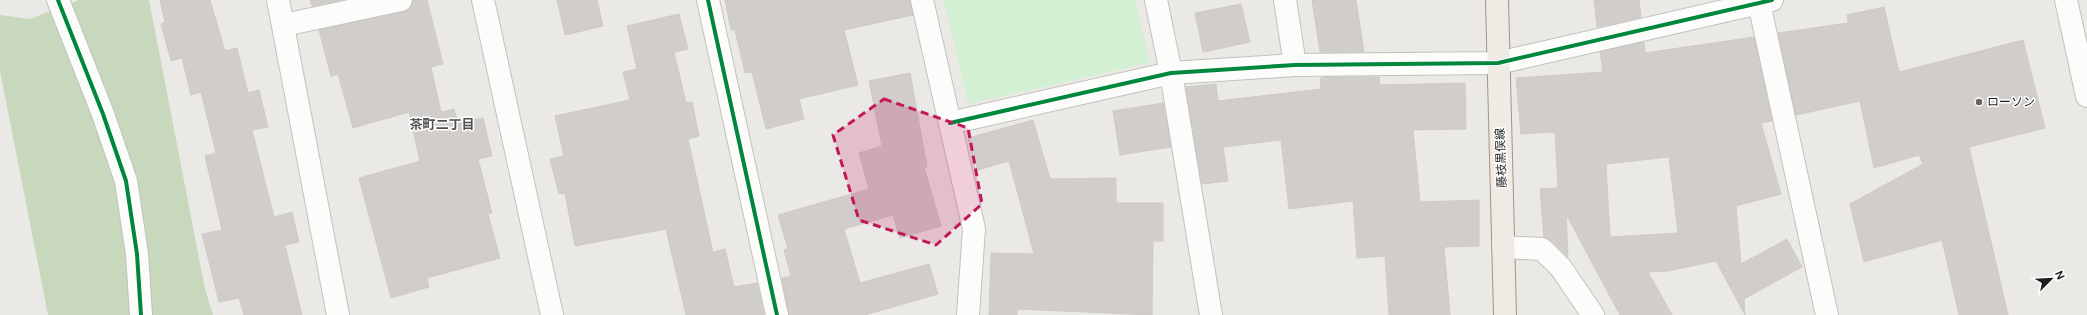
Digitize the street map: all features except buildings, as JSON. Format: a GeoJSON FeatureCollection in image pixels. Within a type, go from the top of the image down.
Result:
{"type":"FeatureCollection","features":[{"type":"Feature","properties":{"kind":"main road","name":"藤枝黒俣線"},"geometry":{"type":"LineString","coordinates":[[1497,0],[1505,315]]}},
{"type":"Feature","properties":{"kind":"street"},"geometry":{"type":"LineString","coordinates":[[58,0],[103,114],[126,182],[138,254],[141,315]]}},
{"type":"Feature","properties":{"kind":"street"},"geometry":{"type":"LineString","coordinates":[[278,0],[284,25],[338,315]]}},
{"type":"Feature","properties":{"kind":"street"},"geometry":{"type":"LineString","coordinates":[[284,25],[402,0]]}},
{"type":"Feature","properties":{"kind":"street"},"geometry":{"type":"LineString","coordinates":[[483,0],[552,315]]}},
{"type":"Feature","properties":{"kind":"street"},"geometry":{"type":"LineString","coordinates":[[708,0],[777,315]]}},
{"type":"Feature","properties":{"kind":"street"},"geometry":{"type":"LineString","coordinates":[[922,0],[974,229],[968,315]]}},
{"type":"Feature","properties":{"kind":"street"},"geometry":{"type":"LineString","coordinates":[[1156,0],[1171,73],[1211,315]]}},
{"type":"Feature","properties":{"kind":"street"},"geometry":{"type":"LineString","coordinates":[[1285,0],[1295,65]]}},
{"type":"Feature","properties":{"kind":"street"},"geometry":{"type":"LineString","coordinates":[[2066,0],[2087,96]]}},
{"type":"Feature","properties":{"kind":"street"},"geometry":{"type":"LineString","coordinates":[[950,123],[1171,73],[1295,65],[1498,63],[1765,1],[1827,315]]}},
{"type":"Feature","properties":{"kind":"street"},"geometry":{"type":"LineString","coordinates":[[1503,248],[1542,249],[1561,268],[1593,315]]}},
{"type":"Feature","properties":{"kind":"highlighted area"},"geometry":{"type":"Polygon","coordinates":[[[884,99],[968,128],[982,204],[936,245],[859,220],[833,135],[884,99]]]}},
{"type":"Feature","properties":{"kind":"green space"},"geometry":{"type":"Polygon","coordinates":[[[79,0],[149,0],[205,289],[213,315],[48,315],[0,71],[0,15],[30,19],[79,0]]]}},
{"type":"Feature","properties":{"kind":"green space"},"geometry":{"type":"Polygon","coordinates":[[[944,0],[1135,0],[1150,63],[968,104],[944,0]]]}},
{"type":"Feature","properties":{"kind":"cycle path"},"geometry":{"type":"LineString","coordinates":[[58,0],[103,114],[126,181],[137,254],[141,315]]}},
{"type":"Feature","properties":{"kind":"cycle path"},"geometry":{"type":"LineString","coordinates":[[708,0],[777,315]]}},
{"type":"Feature","properties":{"kind":"cycle path"},"geometry":{"type":"LineString","coordinates":[[950,123],[1171,73],[1295,65],[1498,63],[1772,0]]}},
{"type":"Feature","properties":{"kind":"place","name":"ローソン"},"geometry":{"type":"Point","coordinates":[1979,102]}},
{"type":"Feature","properties":{"kind":"district","name":"茶町二丁目"},"geometry":{"type":"Point","coordinates":[442,124]}}]}
